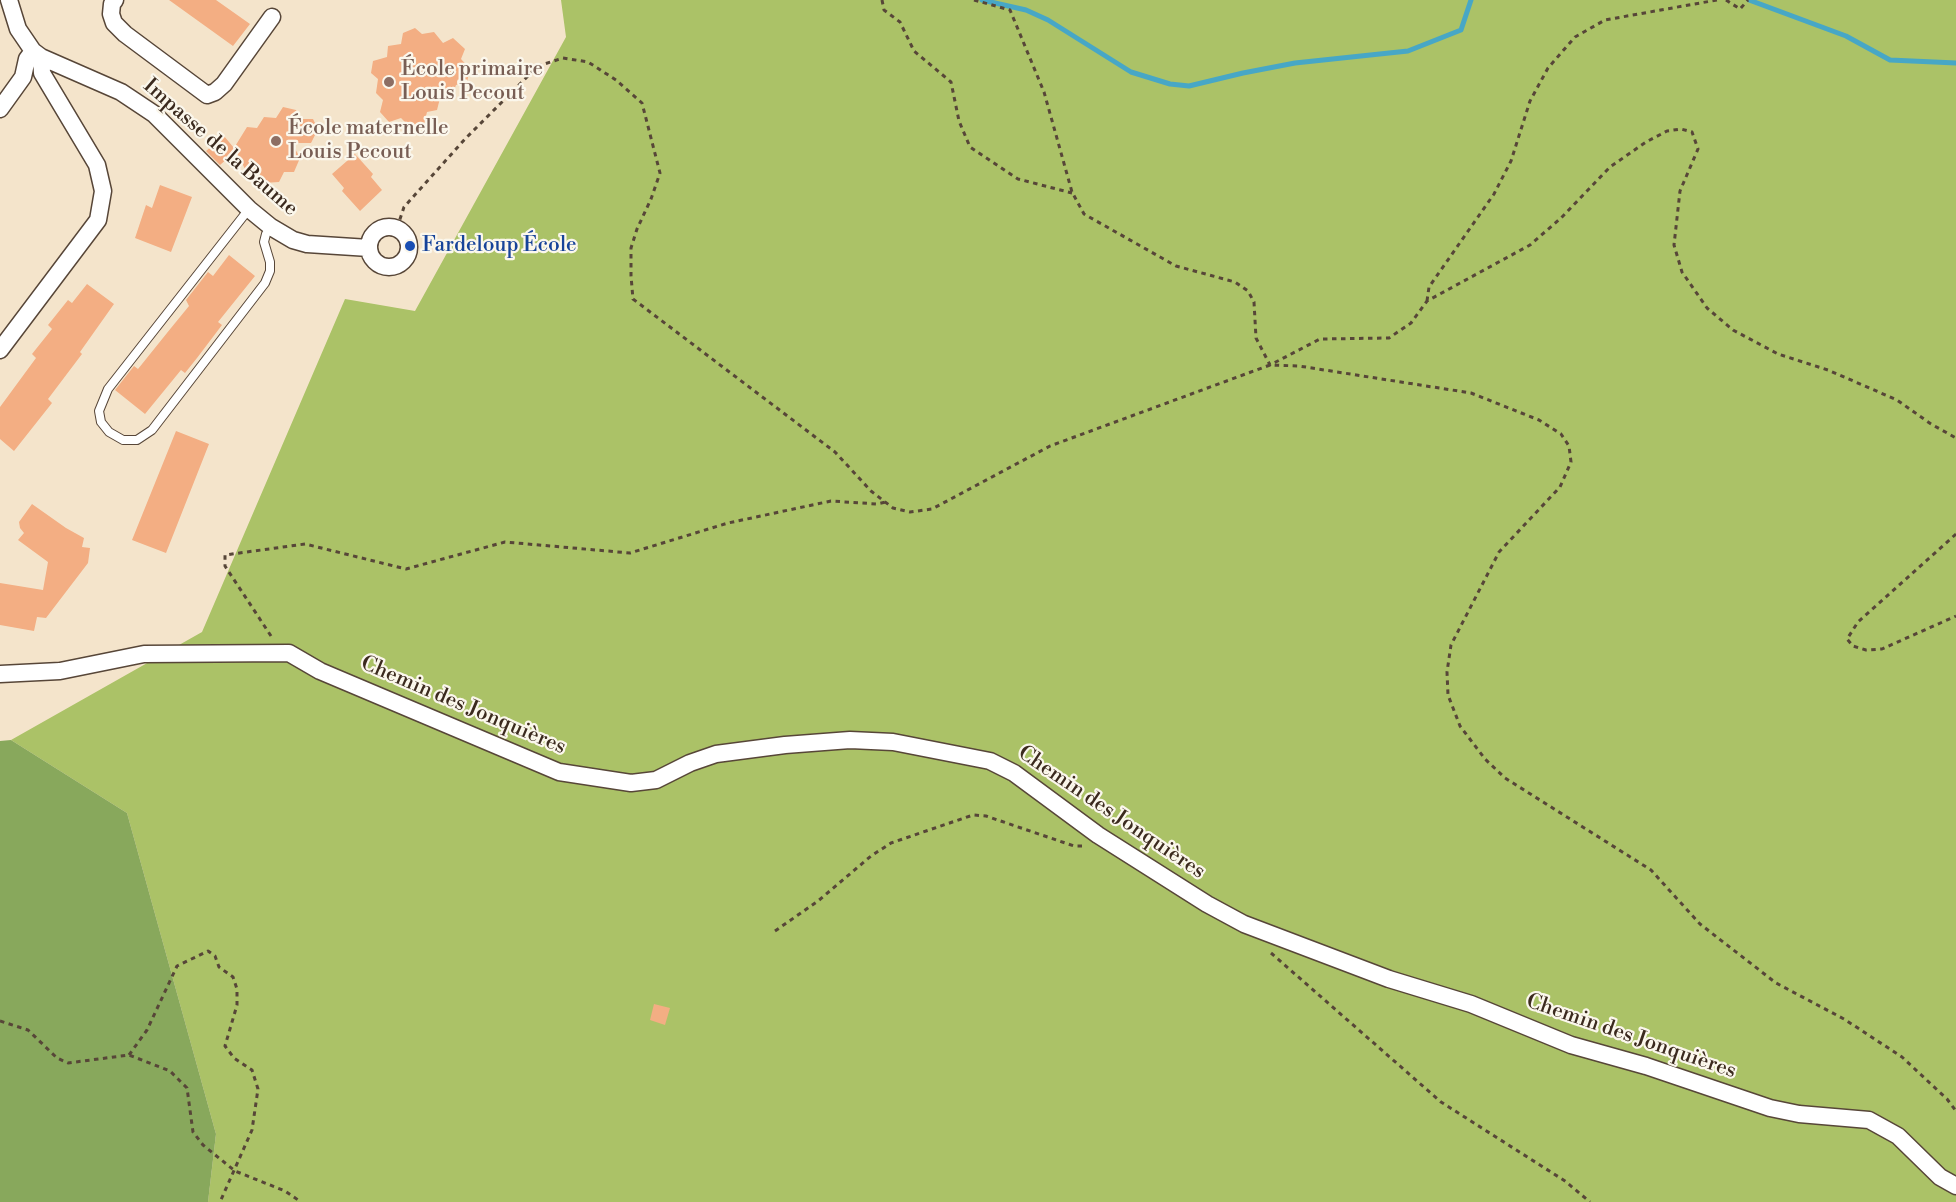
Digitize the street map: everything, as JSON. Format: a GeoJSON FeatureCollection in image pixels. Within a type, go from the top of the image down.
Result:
{"type":"FeatureCollection","features":[{"type":"Feature","properties":{"kind":"street"},"geometry":{"type":"LineString","coordinates":[[0,350],[98,220],[103,191],[97,165],[42,73],[37,54],[18,29],[9,0]]}},
{"type":"Feature","properties":{"kind":"street"},"geometry":{"type":"LineString","coordinates":[[115,0],[111,14],[114,23],[125,34],[207,95],[215,92],[224,84],[272,17]]}},
{"type":"Feature","properties":{"kind":"street"},"geometry":{"type":"LineString","coordinates":[[0,109],[23,77],[27,59],[37,54]]}},
{"type":"Feature","properties":{"kind":"street","name":"Impasse de la Baume"},"geometry":{"type":"LineString","coordinates":[[37,54],[121,92],[154,114],[270,227],[293,240],[307,244],[369,248]]}},
{"type":"Feature","properties":{"kind":"street"},"geometry":{"type":"LineString","coordinates":[[389,226],[397,228],[404,232],[408,239],[410,246],[408,254],[398,265],[383,266],[371,255],[370,240],[381,228],[389,226]]}},
{"type":"Feature","properties":{"kind":"street","name":"Chemin des Jonquières"},"geometry":{"type":"LineString","coordinates":[[0,674],[60,671],[144,654],[289,653],[320,670],[559,772],[631,783],[656,780],[690,763],[716,754],[850,740],[893,742],[990,761],[1014,773],[1098,835],[1207,904],[1244,924],[1389,979],[1471,1004],[1571,1045],[1646,1066],[1770,1108],[1799,1114],[1869,1120],[1898,1136],[1940,1177],[1956,1186]]}},
{"type":"Feature","properties":{"kind":"lane"},"geometry":{"type":"LineString","coordinates":[[249,209],[108,389],[99,411],[101,422],[108,432],[123,440],[137,440],[152,430],[265,283],[270,271],[270,262],[264,242],[270,227]]}},
{"type":"Feature","properties":{"kind":"path"},"geometry":{"type":"LineString","coordinates":[[882,0],[884,10],[900,22],[914,51],[951,82],[959,121],[970,147],[1018,179],[1073,193]]}},
{"type":"Feature","properties":{"kind":"path"},"geometry":{"type":"LineString","coordinates":[[974,0],[1010,10],[1044,92],[1073,193],[1084,214],[1176,266],[1235,282],[1248,291],[1254,302],[1256,338],[1270,365]]}},
{"type":"Feature","properties":{"kind":"path"},"geometry":{"type":"LineString","coordinates":[[1427,301],[1429,287],[1494,194],[1511,161],[1530,100],[1548,68],[1575,37],[1605,20],[1717,0]]}},
{"type":"Feature","properties":{"kind":"path"},"geometry":{"type":"LineString","coordinates":[[1726,0],[1740,9],[1748,0]]}},
{"type":"Feature","properties":{"kind":"path"},"geometry":{"type":"LineString","coordinates":[[397,228],[404,207],[465,139],[538,66],[563,58],[588,62],[616,80],[642,103],[660,173],[631,248],[633,299],[835,452],[871,491],[893,508],[910,512],[932,509],[1050,446],[1270,365],[1320,339],[1389,338],[1411,323],[1427,301],[1530,245],[1561,218],[1610,167],[1646,142],[1667,131],[1681,129],[1692,132],[1698,149],[1680,191],[1674,245],[1682,272],[1707,308],[1733,330],[1778,354],[1828,370],[1897,400],[1956,438]]}},
{"type":"Feature","properties":{"kind":"path"},"geometry":{"type":"LineString","coordinates":[[1270,365],[1299,366],[1471,393],[1539,420],[1561,434],[1569,446],[1571,462],[1560,488],[1499,552],[1451,645],[1447,672],[1448,695],[1460,726],[1485,759],[1505,778],[1651,870],[1700,924],[1776,983],[1844,1019],[1902,1057],[1947,1099],[1956,1111]]}},
{"type":"Feature","properties":{"kind":"path"},"geometry":{"type":"LineString","coordinates":[[282,653],[225,566],[225,555],[305,544],[406,570],[505,542],[630,553],[728,523],[831,501],[877,504],[886,502]]}},
{"type":"Feature","properties":{"kind":"path"},"geometry":{"type":"LineString","coordinates":[[1956,534],[1858,622],[1847,639],[1853,646],[1866,650],[1882,649],[1956,616]]}},
{"type":"Feature","properties":{"kind":"path"},"geometry":{"type":"LineString","coordinates":[[775,931],[818,901],[871,856],[891,843],[973,815],[986,816],[1074,846],[1085,847],[1098,835]]}},
{"type":"Feature","properties":{"kind":"path"},"geometry":{"type":"LineString","coordinates":[[1266,949],[1441,1102],[1565,1180],[1590,1202]]}},
{"type":"Feature","properties":{"kind":"path"},"geometry":{"type":"LineString","coordinates":[[129,1055],[147,1030],[177,966],[208,951],[215,956],[219,967],[233,977],[237,989],[237,1005],[225,1046],[234,1058],[252,1070],[258,1089],[252,1130],[220,1202]]}},
{"type":"Feature","properties":{"kind":"path"},"geometry":{"type":"LineString","coordinates":[[0,1021],[28,1030],[57,1058],[68,1064],[129,1055],[170,1071],[187,1088],[194,1132],[203,1145],[235,1170],[285,1191],[301,1202]]}},
{"type":"Feature","properties":{"kind":"green space"},"geometry":{"type":"Polygon","coordinates":[[[561,0],[1956,0],[1956,1202],[208,1202],[216,1134],[127,813],[11,740],[202,632],[345,299],[415,311],[566,37],[561,0]]]}},
{"type":"Feature","properties":{"kind":"green space"},"geometry":{"type":"Polygon","coordinates":[[[11,740],[127,813],[216,1134],[208,1202],[0,1202],[0,741],[11,740]]]}},
{"type":"Feature","properties":{"kind":"building"},"geometry":{"type":"Polygon","coordinates":[[[169,0],[216,0],[250,24],[233,46],[169,0]]]}},
{"type":"Feature","properties":{"kind":"building"},"geometry":{"type":"Polygon","coordinates":[[[415,28],[422,34],[434,32],[443,43],[453,38],[465,49],[461,59],[470,69],[467,82],[456,85],[452,96],[440,98],[437,110],[427,112],[424,124],[410,127],[401,118],[389,122],[380,112],[383,100],[376,93],[378,79],[371,73],[373,61],[387,57],[388,46],[401,44],[403,33],[415,28]]]}},
{"type":"Feature","properties":{"kind":"building"},"geometry":{"type":"Polygon","coordinates":[[[283,107],[296,110],[300,119],[313,119],[318,129],[311,143],[292,143],[300,158],[294,172],[284,172],[279,182],[264,183],[259,172],[246,171],[236,151],[220,165],[206,151],[224,136],[234,148],[247,127],[257,128],[264,117],[276,118],[283,107]]]}},
{"type":"Feature","properties":{"kind":"building"},"geometry":{"type":"Polygon","coordinates":[[[355,154],[373,174],[371,177],[382,190],[360,211],[342,191],[344,188],[332,174],[355,154]]]}},
{"type":"Feature","properties":{"kind":"building"},"geometry":{"type":"Polygon","coordinates":[[[160,185],[192,197],[171,252],[135,238],[146,205],[152,208],[160,185]]]}},
{"type":"Feature","properties":{"kind":"building"},"geometry":{"type":"Polygon","coordinates":[[[229,255],[255,276],[218,322],[222,325],[197,358],[185,373],[181,370],[145,414],[115,390],[134,366],[138,369],[189,306],[186,300],[208,272],[213,276],[229,255]]]}},
{"type":"Feature","properties":{"kind":"building"},"geometry":{"type":"Polygon","coordinates":[[[87,284],[114,304],[80,352],[82,354],[48,399],[52,403],[14,451],[0,439],[0,407],[36,358],[32,354],[52,329],[48,325],[68,300],[72,303],[87,284]]]}},
{"type":"Feature","properties":{"kind":"building"},"geometry":{"type":"Polygon","coordinates":[[[176,431],[209,444],[166,553],[132,540],[176,431]]]}},
{"type":"Feature","properties":{"kind":"building"},"geometry":{"type":"Polygon","coordinates":[[[32,504],[84,538],[82,547],[90,548],[88,563],[46,618],[37,617],[34,631],[0,625],[0,583],[43,590],[48,562],[18,540],[24,533],[19,522],[32,504]]]}},
{"type":"Feature","properties":{"kind":"building"},"geometry":{"type":"Polygon","coordinates":[[[654,1004],[670,1008],[665,1025],[650,1020],[654,1004]]]}},
{"type":"Feature","properties":{"kind":"waterway"},"geometry":{"type":"LineString","coordinates":[[982,0],[1026,10],[1048,20],[1131,72],[1170,84],[1189,86],[1295,63],[1408,51],[1461,30],[1471,0]]}},
{"type":"Feature","properties":{"kind":"waterway"},"geometry":{"type":"LineString","coordinates":[[1749,0],[1846,36],[1890,60],[1956,63]]}},
{"type":"Feature","properties":{"kind":"place","name":"École primaire Louis Pecout"},"geometry":{"type":"Point","coordinates":[389,82]}},
{"type":"Feature","properties":{"kind":"place","name":"École maternelle Louis Pecout"},"geometry":{"type":"Point","coordinates":[276,141]}},
{"type":"Feature","properties":{"kind":"place","name":"Fardeloup École"},"geometry":{"type":"Point","coordinates":[410,246]}}]}
